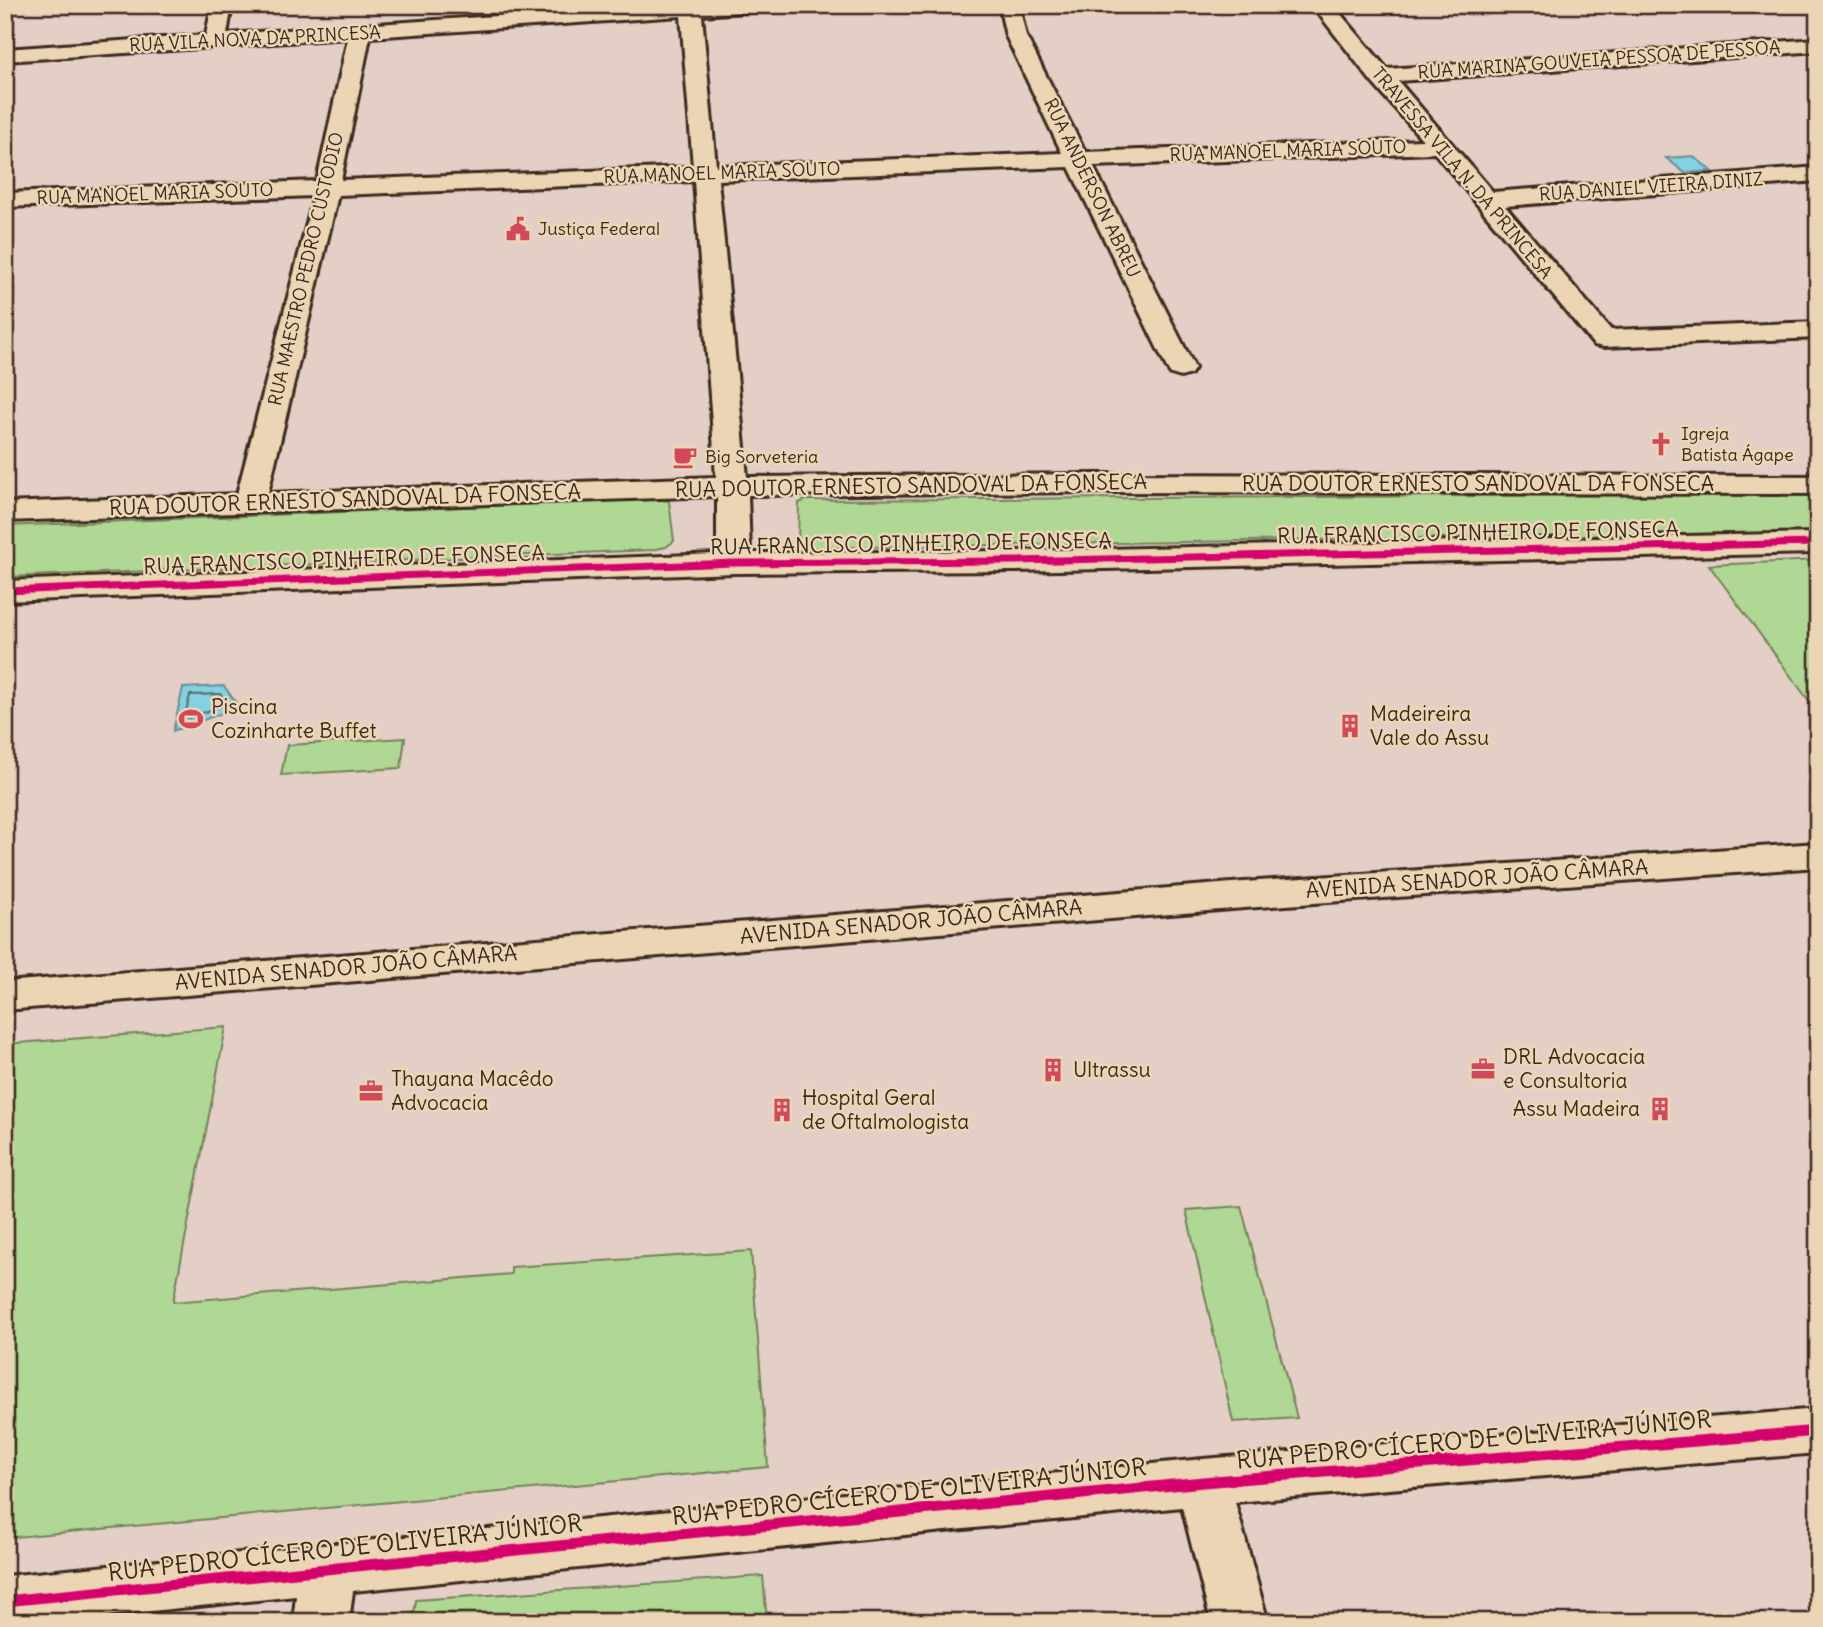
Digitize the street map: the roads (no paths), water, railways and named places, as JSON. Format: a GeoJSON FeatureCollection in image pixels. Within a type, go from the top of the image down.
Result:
{"type":"FeatureCollection","features":[{"type":"Feature","properties":{"kind":"street"},"geometry":{"type":"LineString","coordinates":[[215,40],[222,5]]}},
{"type":"Feature","properties":{"kind":"street","name":"RUA VILA NOVA DA PRINCESA"},"geometry":{"type":"LineString","coordinates":[[9,60],[215,40],[360,33],[580,11],[691,10],[757,5]]}},
{"type":"Feature","properties":{"kind":"street","name":"RUA ANDERSON ABREU"},"geometry":{"type":"LineString","coordinates":[[1009,5],[1016,36],[1181,368]]}},
{"type":"Feature","properties":{"kind":"street","name":"TRAVESSA VILA N. DA PRINCESA"},"geometry":{"type":"LineString","coordinates":[[1322,5],[1438,146],[1604,339],[1818,330]]}},
{"type":"Feature","properties":{"kind":"street"},"geometry":{"type":"LineString","coordinates":[[691,10],[732,486],[734,563]]}},
{"type":"Feature","properties":{"kind":"street","name":"RUA MAESTRO PEDRO CUSTODIO"},"geometry":{"type":"LineString","coordinates":[[250,503],[327,187],[360,33]]}},
{"type":"Feature","properties":{"kind":"street","name":"RUA MARINA GOUVEIA PESSOA DE PESSOA"},"geometry":{"type":"LineString","coordinates":[[1380,76],[1818,45]]}},
{"type":"Feature","properties":{"kind":"street","name":"RUA MANOEL MARIA SOUTO"},"geometry":{"type":"LineString","coordinates":[[5,200],[1438,146]]}},
{"type":"Feature","properties":{"kind":"street","name":"RUA DANIEL VIEIRA DINIZ"},"geometry":{"type":"LineString","coordinates":[[1485,200],[1818,174]]}},
{"type":"Feature","properties":{"kind":"street","name":"RUA DOUTOR ERNESTO SANDOVAL DA FONSECA"},"geometry":{"type":"LineString","coordinates":[[5,512],[732,486],[1094,483],[1818,485]]}},
{"type":"Feature","properties":{"kind":"street","name":"RUA FRANCISCO PINHEIRO DE FONSECA"},"geometry":{"type":"LineString","coordinates":[[5,591],[734,563],[1015,561],[1818,543]]}},
{"type":"Feature","properties":{"kind":"street","name":"AVENIDA SENADOR JOÃO CÂMARA"},"geometry":{"type":"LineString","coordinates":[[5,996],[1244,895],[1818,855]]}},
{"type":"Feature","properties":{"kind":"street","name":"RUA PEDRO CÍCERO DE OLIVEIRA JÚNIOR"},"geometry":{"type":"LineString","coordinates":[[5,1601],[325,1596],[1203,1482],[1818,1431]]}},
{"type":"Feature","properties":{"kind":"street"},"geometry":{"type":"LineString","coordinates":[[1203,1482],[1240,1622]]}},
{"type":"Feature","properties":{"kind":"water"},"geometry":{"type":"Polygon","coordinates":[[[1693,156],[1712,171],[1685,173],[1666,158],[1693,156]]]}},
{"type":"Feature","properties":{"kind":"water","name":"Piscina Cozinharte Buffet"},"geometry":{"type":"Polygon","coordinates":[[[224,686],[239,707],[173,731],[183,688],[224,686]]]}},
{"type":"Feature","properties":{"kind":"place","name":"Justiça Federal"},"geometry":{"type":"Point","coordinates":[518,229]}},
{"type":"Feature","properties":{"kind":"place","name":"Igreja Batista Ágape"},"geometry":{"type":"Point","coordinates":[1661,444]}},
{"type":"Feature","properties":{"kind":"place","name":"Big Sorveteria"},"geometry":{"type":"Point","coordinates":[685,457]}},
{"type":"Feature","properties":{"kind":"place","name":"Piscina Cozinharte Buffet"},"geometry":{"type":"Point","coordinates":[191,719]}},
{"type":"Feature","properties":{"kind":"place","name":"Madeireira Vale do Assu"},"geometry":{"type":"Point","coordinates":[1350,726]}},
{"type":"Feature","properties":{"kind":"place","name":"DRL Advocacia e Consultoria"},"geometry":{"type":"Point","coordinates":[1483,1069]}},
{"type":"Feature","properties":{"kind":"place","name":"Ultrassu"},"geometry":{"type":"Point","coordinates":[1053,1070]}},
{"type":"Feature","properties":{"kind":"place","name":"Thayana Macêdo Advocacia"},"geometry":{"type":"Point","coordinates":[371,1091]}},
{"type":"Feature","properties":{"kind":"place","name":"Assu Madeira"},"geometry":{"type":"Point","coordinates":[1660,1109]}},
{"type":"Feature","properties":{"kind":"place","name":"Hospital Geral de Oftalmologista"},"geometry":{"type":"Point","coordinates":[782,1110]}}]}
